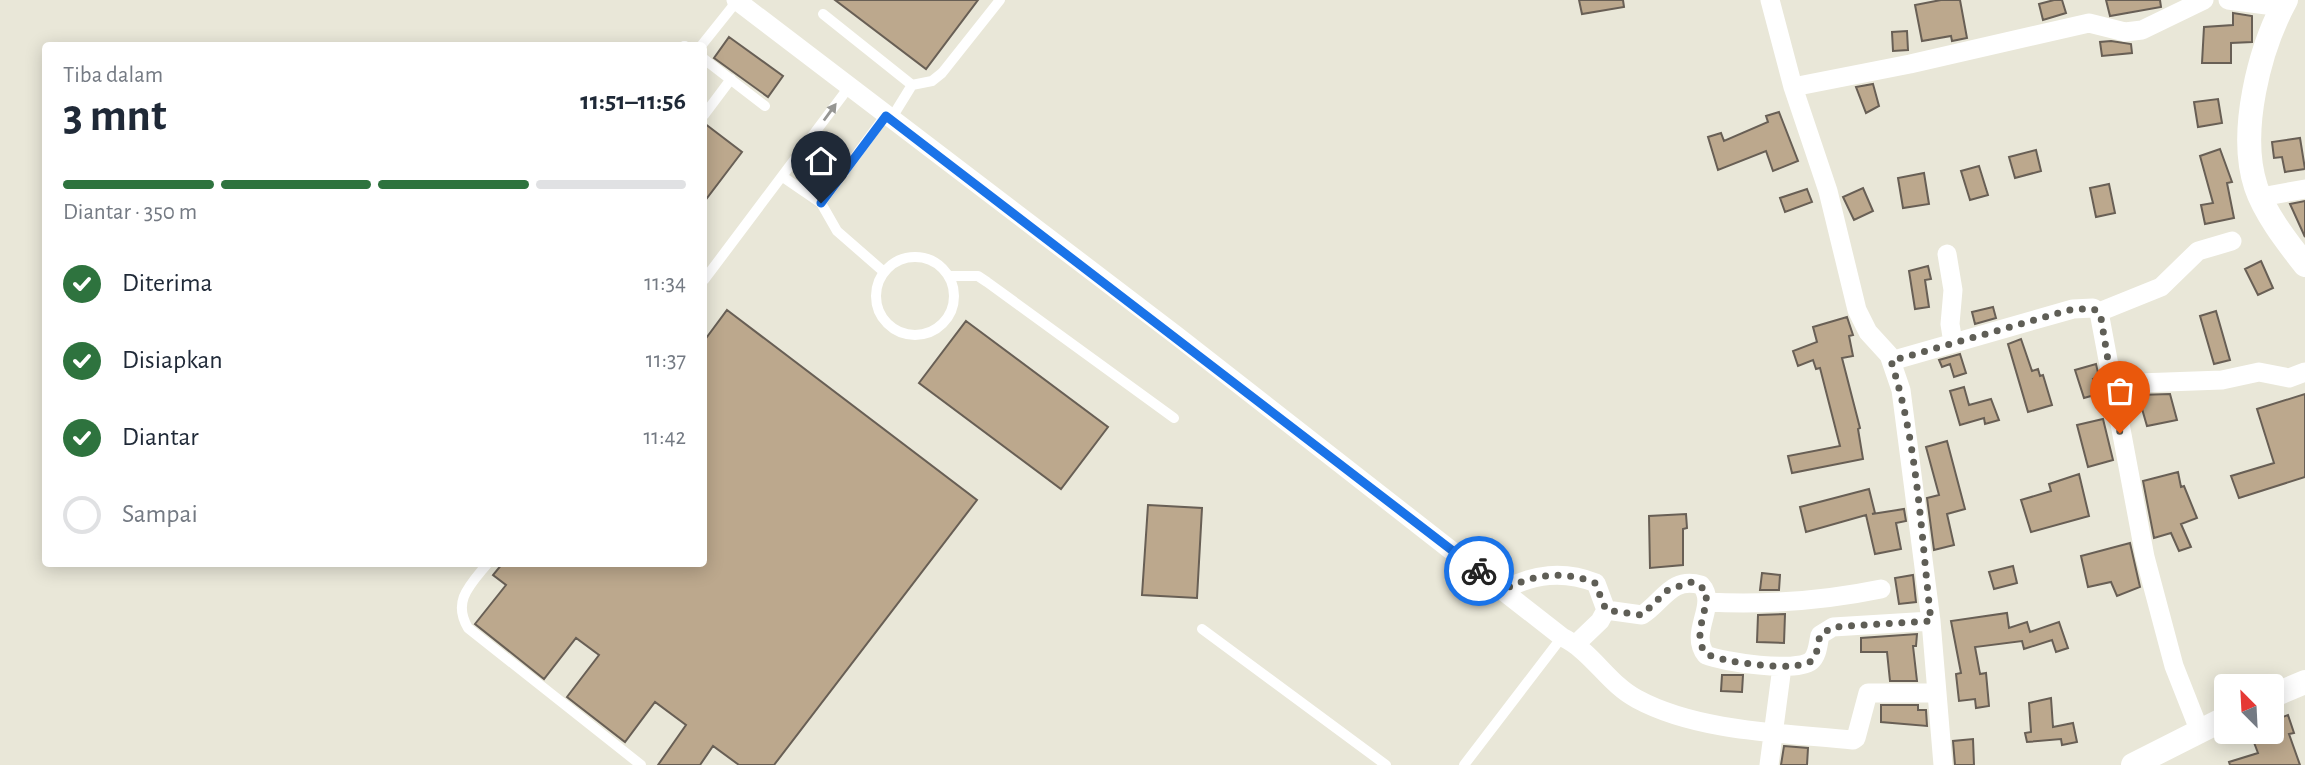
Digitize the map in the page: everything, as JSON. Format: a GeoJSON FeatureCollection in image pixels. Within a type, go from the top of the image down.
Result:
{"type":"FeatureCollection","features":[{"type":"Feature","properties":{"kind":"street"},"geometry":{"type":"LineString","coordinates":[[736,0],[1569,640],[1633,697],[1671,716],[1771,732],[1853,740],[1856,738],[1868,694],[1936,693]]}},
{"type":"Feature","properties":{"kind":"street"},"geometry":{"type":"LineString","coordinates":[[1770,0],[1793,86],[1828,191],[1857,310],[1868,332],[1891,361],[1900,390],[1911,454],[1931,621],[1942,765]]}},
{"type":"Feature","properties":{"kind":"street"},"geometry":{"type":"LineString","coordinates":[[1793,86],[1910,64],[2089,23],[2125,32],[2142,30],[2204,0]]}},
{"type":"Feature","properties":{"kind":"street"},"geometry":{"type":"LineString","coordinates":[[2228,0],[2284,3],[2263,59],[2252,101],[2252,162],[2261,197],[2305,265]]}},
{"type":"Feature","properties":{"kind":"street"},"geometry":{"type":"LineString","coordinates":[[2261,197],[2305,189]]}},
{"type":"Feature","properties":{"kind":"street"},"geometry":{"type":"LineString","coordinates":[[1891,361],[2073,309],[2093,309],[2099,312],[2170,282],[2199,251],[2232,242]]}},
{"type":"Feature","properties":{"kind":"street"},"geometry":{"type":"LineString","coordinates":[[1947,254],[1953,290],[1950,324],[1953,343]]}},
{"type":"Feature","properties":{"kind":"street"},"geometry":{"type":"LineString","coordinates":[[2099,312],[2145,557],[2174,666],[2200,732]]}},
{"type":"Feature","properties":{"kind":"street"},"geometry":{"type":"LineString","coordinates":[[2111,384],[2222,380],[2259,372],[2290,378],[2305,372]]}},
{"type":"Feature","properties":{"kind":"street"},"geometry":{"type":"LineString","coordinates":[[1503,590],[1536,576],[1567,574],[1595,583],[1606,610]]}},
{"type":"Feature","properties":{"kind":"street"},"geometry":{"type":"LineString","coordinates":[[1606,610],[1642,615],[1668,590],[1692,582],[1706,590],[1707,602],[1699,633],[1701,649],[1706,654],[1782,667],[1808,663],[1814,659],[1820,635],[1833,627],[1931,621]]}},
{"type":"Feature","properties":{"kind":"street"},"geometry":{"type":"LineString","coordinates":[[1707,602],[1773,604],[1839,597],[1881,589]]}},
{"type":"Feature","properties":{"kind":"street"},"geometry":{"type":"LineString","coordinates":[[1569,640],[1600,621],[1606,610]]}},
{"type":"Feature","properties":{"kind":"street"},"geometry":{"type":"LineString","coordinates":[[1769,765],[1771,732],[1777,717],[1782,667]]}},
{"type":"Feature","properties":{"kind":"street"},"geometry":{"type":"LineString","coordinates":[[2284,691],[2305,682]]}},
{"type":"Feature","properties":{"kind":"street"},"geometry":{"type":"LineString","coordinates":[[2133,765],[2214,724]]}},
{"type":"Feature","properties":{"kind":"lane"},"geometry":{"type":"LineString","coordinates":[[704,42],[736,0]]}},
{"type":"Feature","properties":{"kind":"lane"},"geometry":{"type":"LineString","coordinates":[[821,203],[912,85],[932,81],[942,73],[1000,0]]}},
{"type":"Feature","properties":{"kind":"lane"},"geometry":{"type":"LineString","coordinates":[[823,14],[912,85]]}},
{"type":"Feature","properties":{"kind":"lane"},"geometry":{"type":"LineString","coordinates":[[707,61],[765,106]]}},
{"type":"Feature","properties":{"kind":"lane"},"geometry":{"type":"LineString","coordinates":[[707,111],[731,79]]}},
{"type":"Feature","properties":{"kind":"lane"},"geometry":{"type":"LineString","coordinates":[[707,276],[849,88]]}},
{"type":"Feature","properties":{"kind":"lane"},"geometry":{"type":"LineString","coordinates":[[783,177],[821,203],[837,231],[884,272]]}},
{"type":"Feature","properties":{"kind":"lane"},"geometry":{"type":"LineString","coordinates":[[917,257],[935,262],[949,276],[954,294],[951,312],[939,327],[922,335],[903,334],[887,324],[877,308],[876,289],[884,272],[899,261],[917,257]]}},
{"type":"Feature","properties":{"kind":"lane"},"geometry":{"type":"LineString","coordinates":[[949,276],[978,276],[1174,418]]}},
{"type":"Feature","properties":{"kind":"lane"},"geometry":{"type":"LineString","coordinates":[[484,567],[461,598],[462,618],[468,628],[641,765]]}},
{"type":"Feature","properties":{"kind":"lane"},"geometry":{"type":"LineString","coordinates":[[1202,629],[1386,765]]}},
{"type":"Feature","properties":{"kind":"lane"},"geometry":{"type":"LineString","coordinates":[[1464,765],[1569,640]]}},
{"type":"Feature","properties":{"kind":"building"},"geometry":{"type":"Polygon","coordinates":[[[835,0],[978,0],[926,69],[835,0]]]}},
{"type":"Feature","properties":{"kind":"building"},"geometry":{"type":"Polygon","coordinates":[[[1579,0],[1623,0],[1624,7],[1582,14],[1579,0]]]}},
{"type":"Feature","properties":{"kind":"building"},"geometry":{"type":"Polygon","coordinates":[[[1960,0],[1967,38],[1952,41],[1951,36],[1922,41],[1915,5],[1960,0]]]}},
{"type":"Feature","properties":{"kind":"building"},"geometry":{"type":"Polygon","coordinates":[[[2062,0],[2066,13],[2043,20],[2039,4],[2062,0]]]}},
{"type":"Feature","properties":{"kind":"building"},"geometry":{"type":"Polygon","coordinates":[[[2106,0],[2160,0],[2161,7],[2110,16],[2106,0]]]}},
{"type":"Feature","properties":{"kind":"building"},"geometry":{"type":"Polygon","coordinates":[[[2233,13],[2252,16],[2252,42],[2231,43],[2231,63],[2202,63],[2204,27],[2233,25],[2233,13]]]}},
{"type":"Feature","properties":{"kind":"building"},"geometry":{"type":"Polygon","coordinates":[[[1907,31],[1908,50],[1893,51],[1892,32],[1907,31]]]}},
{"type":"Feature","properties":{"kind":"building"},"geometry":{"type":"Polygon","coordinates":[[[729,37],[783,76],[768,97],[714,58],[729,37]]]}},
{"type":"Feature","properties":{"kind":"building"},"geometry":{"type":"Polygon","coordinates":[[[2100,42],[2131,44],[2132,53],[2102,56],[2100,42]]]}},
{"type":"Feature","properties":{"kind":"building"},"geometry":{"type":"Polygon","coordinates":[[[1873,84],[1879,106],[1866,113],[1856,87],[1873,84]]]}},
{"type":"Feature","properties":{"kind":"building"},"geometry":{"type":"Polygon","coordinates":[[[2218,99],[2222,123],[2198,127],[2194,102],[2218,99]]]}},
{"type":"Feature","properties":{"kind":"building"},"geometry":{"type":"Polygon","coordinates":[[[1779,112],[1798,161],[1773,171],[1766,151],[1718,170],[1708,137],[1721,133],[1724,141],[1768,122],[1766,116],[1779,112]]]}},
{"type":"Feature","properties":{"kind":"building"},"geometry":{"type":"Polygon","coordinates":[[[707,125],[742,152],[707,198],[707,125]]]}},
{"type":"Feature","properties":{"kind":"building"},"geometry":{"type":"Polygon","coordinates":[[[2300,138],[2305,169],[2285,172],[2282,157],[2274,158],[2272,142],[2300,138]]]}},
{"type":"Feature","properties":{"kind":"building"},"geometry":{"type":"Polygon","coordinates":[[[2220,149],[2232,182],[2227,183],[2234,218],[2205,224],[2201,205],[2213,203],[2200,156],[2220,149]]]}},
{"type":"Feature","properties":{"kind":"building"},"geometry":{"type":"Polygon","coordinates":[[[2036,150],[2041,171],[2015,178],[2009,157],[2036,150]]]}},
{"type":"Feature","properties":{"kind":"building"},"geometry":{"type":"Polygon","coordinates":[[[1979,166],[1988,195],[1970,200],[1961,171],[1979,166]]]}},
{"type":"Feature","properties":{"kind":"building"},"geometry":{"type":"Polygon","coordinates":[[[1924,173],[1929,204],[1903,208],[1898,178],[1924,173]]]}},
{"type":"Feature","properties":{"kind":"building"},"geometry":{"type":"Polygon","coordinates":[[[2109,184],[2115,213],[2096,217],[2090,188],[2109,184]]]}},
{"type":"Feature","properties":{"kind":"building"},"geometry":{"type":"Polygon","coordinates":[[[1863,188],[1873,211],[1854,220],[1843,197],[1863,188]]]}},
{"type":"Feature","properties":{"kind":"building"},"geometry":{"type":"Polygon","coordinates":[[[1807,189],[1812,202],[1785,212],[1780,198],[1807,189]]]}},
{"type":"Feature","properties":{"kind":"building"},"geometry":{"type":"Polygon","coordinates":[[[2305,201],[2305,237],[2290,204],[2305,201]]]}},
{"type":"Feature","properties":{"kind":"building"},"geometry":{"type":"Polygon","coordinates":[[[2261,261],[2273,288],[2258,295],[2245,269],[2261,261]]]}},
{"type":"Feature","properties":{"kind":"building"},"geometry":{"type":"Polygon","coordinates":[[[1928,266],[1931,279],[1925,280],[1929,307],[1915,309],[1909,271],[1928,266]]]}},
{"type":"Feature","properties":{"kind":"building"},"geometry":{"type":"Polygon","coordinates":[[[1993,307],[1996,318],[1975,324],[1972,312],[1993,307]]]}},
{"type":"Feature","properties":{"kind":"building"},"geometry":{"type":"Polygon","coordinates":[[[727,310],[977,500],[774,765],[739,765],[713,746],[700,765],[658,765],[686,725],[655,702],[625,742],[567,697],[599,655],[576,638],[544,679],[475,624],[506,585],[493,575],[500,567],[707,567],[707,337],[727,310]]]}},
{"type":"Feature","properties":{"kind":"building"},"geometry":{"type":"Polygon","coordinates":[[[2216,311],[2230,360],[2214,364],[2200,316],[2216,311]]]}},
{"type":"Feature","properties":{"kind":"building"},"geometry":{"type":"Polygon","coordinates":[[[1847,317],[1853,335],[1849,336],[1853,356],[1842,358],[1860,428],[1863,459],[1792,473],[1788,456],[1840,446],[1820,368],[1816,369],[1813,360],[1798,366],[1793,351],[1817,342],[1813,327],[1847,317]]]}},
{"type":"Feature","properties":{"kind":"building"},"geometry":{"type":"Polygon","coordinates":[[[966,321],[1108,427],[1061,489],[919,383],[966,321]]]}},
{"type":"Feature","properties":{"kind":"building"},"geometry":{"type":"Polygon","coordinates":[[[2021,339],[2032,371],[2038,369],[2040,376],[2043,375],[2052,405],[2028,412],[2008,344],[2021,339]]]}},
{"type":"Feature","properties":{"kind":"building"},"geometry":{"type":"Polygon","coordinates":[[[1960,354],[1966,373],[1954,377],[1950,364],[1942,367],[1939,360],[1960,354]]]}},
{"type":"Feature","properties":{"kind":"building"},"geometry":{"type":"Polygon","coordinates":[[[2096,364],[2099,377],[2093,379],[2098,394],[2084,398],[2075,370],[2096,364]]]}},
{"type":"Feature","properties":{"kind":"building"},"geometry":{"type":"Polygon","coordinates":[[[1964,387],[1969,405],[1991,399],[1999,420],[1985,424],[1984,418],[1960,425],[1950,391],[1964,387]]]}},
{"type":"Feature","properties":{"kind":"building"},"geometry":{"type":"Polygon","coordinates":[[[2170,394],[2177,420],[2147,426],[2138,395],[2170,394]]]}},
{"type":"Feature","properties":{"kind":"building"},"geometry":{"type":"Polygon","coordinates":[[[2305,394],[2305,477],[2239,498],[2231,476],[2274,463],[2257,409],[2305,394]]]}},
{"type":"Feature","properties":{"kind":"building"},"geometry":{"type":"Polygon","coordinates":[[[2103,419],[2113,460],[2088,467],[2077,425],[2103,419]]]}},
{"type":"Feature","properties":{"kind":"building"},"geometry":{"type":"Polygon","coordinates":[[[1947,441],[1965,509],[1947,514],[1954,545],[1934,550],[1927,498],[1939,495],[1926,447],[1947,441]]]}},
{"type":"Feature","properties":{"kind":"building"},"geometry":{"type":"Polygon","coordinates":[[[2178,472],[2181,487],[2184,486],[2197,518],[2181,524],[2191,547],[2179,551],[2171,533],[2154,538],[2143,481],[2178,472]]]}},
{"type":"Feature","properties":{"kind":"building"},"geometry":{"type":"Polygon","coordinates":[[[2079,474],[2089,516],[2031,532],[2021,500],[2051,491],[2049,484],[2079,474]]]}},
{"type":"Feature","properties":{"kind":"building"},"geometry":{"type":"Polygon","coordinates":[[[1869,489],[1875,513],[1872,514],[1904,509],[1906,521],[1896,523],[1901,549],[1875,554],[1866,515],[1806,532],[1800,507],[1869,489]]]}},
{"type":"Feature","properties":{"kind":"building"},"geometry":{"type":"Polygon","coordinates":[[[1148,505],[1202,508],[1197,598],[1142,595],[1148,505]]]}},
{"type":"Feature","properties":{"kind":"building"},"geometry":{"type":"Polygon","coordinates":[[[1686,514],[1687,528],[1683,529],[1683,565],[1650,568],[1649,516],[1686,514]]]}},
{"type":"Feature","properties":{"kind":"building"},"geometry":{"type":"Polygon","coordinates":[[[2130,543],[2140,587],[2117,596],[2111,582],[2088,587],[2081,556],[2130,543]]]}},
{"type":"Feature","properties":{"kind":"building"},"geometry":{"type":"Polygon","coordinates":[[[2013,566],[2017,583],[1994,589],[1989,572],[2013,566]]]}},
{"type":"Feature","properties":{"kind":"building"},"geometry":{"type":"Polygon","coordinates":[[[1762,573],[1780,575],[1779,590],[1760,590],[1762,573]]]}},
{"type":"Feature","properties":{"kind":"building"},"geometry":{"type":"Polygon","coordinates":[[[1913,575],[1916,602],[1899,604],[1895,578],[1913,575]]]}},
{"type":"Feature","properties":{"kind":"building"},"geometry":{"type":"Polygon","coordinates":[[[2007,613],[2009,628],[2027,622],[2030,632],[2059,622],[2068,648],[2056,652],[2052,640],[2024,649],[2022,641],[1975,647],[1980,674],[1986,673],[1989,706],[1976,708],[1975,699],[1959,701],[1956,674],[1961,673],[1951,621],[2007,613]]]}},
{"type":"Feature","properties":{"kind":"building"},"geometry":{"type":"Polygon","coordinates":[[[1785,614],[1784,643],[1757,642],[1758,615],[1785,614]]]}},
{"type":"Feature","properties":{"kind":"building"},"geometry":{"type":"Polygon","coordinates":[[[1917,634],[1916,646],[1913,646],[1917,681],[1890,681],[1887,652],[1861,652],[1861,638],[1917,634]]]}},
{"type":"Feature","properties":{"kind":"building"},"geometry":{"type":"Polygon","coordinates":[[[1722,675],[1743,675],[1742,692],[1721,691],[1722,675]]]}},
{"type":"Feature","properties":{"kind":"building"},"geometry":{"type":"Polygon","coordinates":[[[2051,698],[2053,727],[2073,723],[2077,742],[2062,745],[2061,739],[2027,742],[2025,733],[2031,732],[2029,703],[2051,698]]]}},
{"type":"Feature","properties":{"kind":"building"},"geometry":{"type":"Polygon","coordinates":[[[1881,705],[1918,705],[1918,710],[1926,710],[1927,726],[1881,722],[1881,705]]]}},
{"type":"Feature","properties":{"kind":"building"},"geometry":{"type":"Polygon","coordinates":[[[2288,715],[2294,733],[2289,734],[2300,765],[2230,765],[2229,762],[2258,753],[2255,744],[2284,744],[2284,716],[2288,715]]]}},
{"type":"Feature","properties":{"kind":"building"},"geometry":{"type":"Polygon","coordinates":[[[1973,739],[1974,765],[1955,765],[1953,741],[1973,739]]]}},
{"type":"Feature","properties":{"kind":"building"},"geometry":{"type":"Polygon","coordinates":[[[1784,746],[1808,748],[1807,765],[1781,765],[1784,746]]]}},
{"type":"Feature","properties":{"kind":"way so far"},"geometry":{"type":"LineString","coordinates":[[1479,571],[1503,590],[1536,576],[1567,574],[1582,578],[1595,583],[1606,610],[1629,615],[1642,615],[1652,609],[1668,590],[1680,583],[1692,582],[1706,590],[1707,602],[1699,633],[1701,649],[1706,654],[1711,657],[1782,667],[1808,663],[1814,659],[1820,635],[1833,627],[1931,621],[1911,454],[1900,390],[1891,361],[2073,309],[2093,309],[2099,312],[2103,325],[2120,433]]}},
{"type":"Feature","properties":{"kind":"route"},"geometry":{"type":"LineString","coordinates":[[821,203],[886,116],[1177,336],[1479,571]]}}]}
